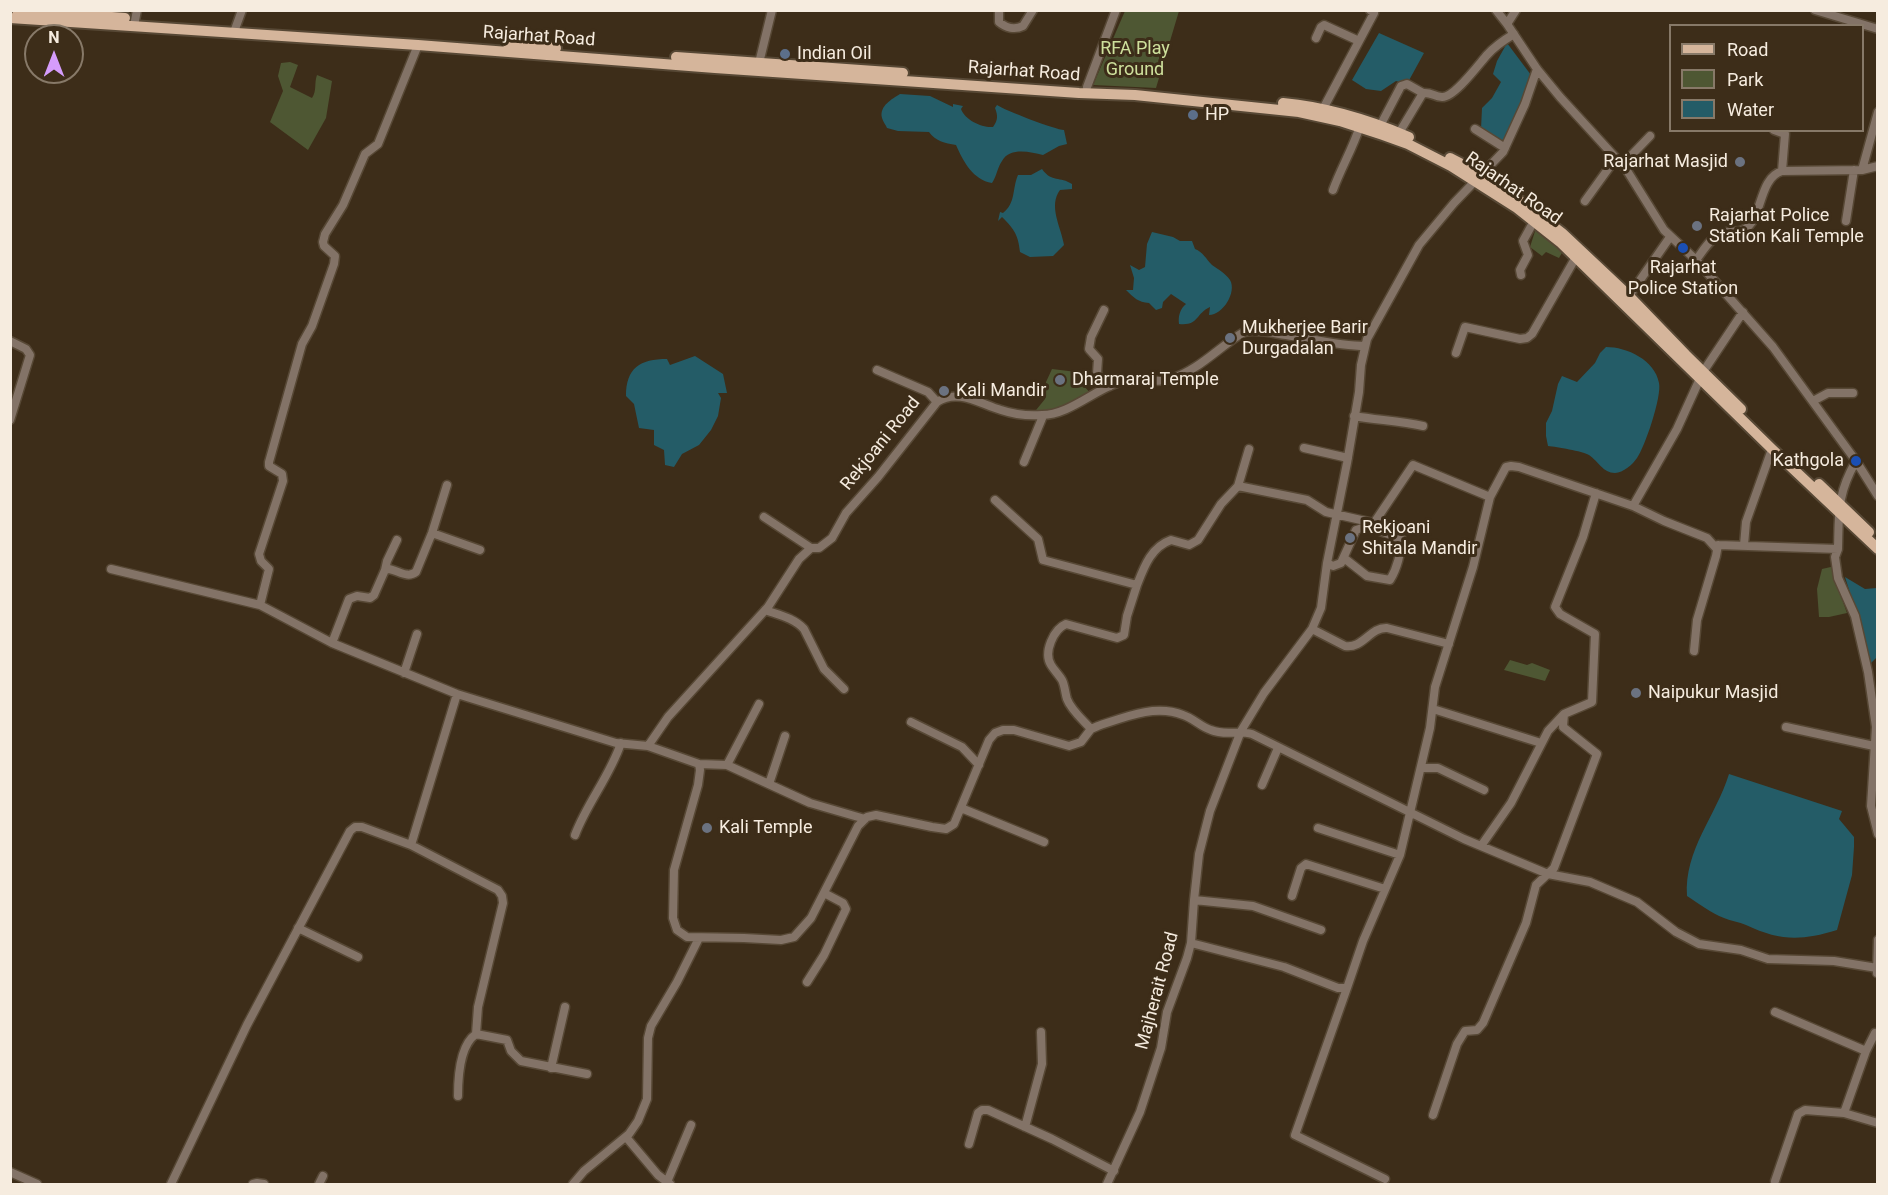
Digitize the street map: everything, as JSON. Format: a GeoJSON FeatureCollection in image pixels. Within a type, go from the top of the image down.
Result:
{"type":"FeatureCollection","features":[{"type":"Feature","properties":{"kind":"main road","name":"Rajarhat Road"},"geometry":{"type":"LineString","coordinates":[[17,10],[715,68],[1136,95],[1278,109],[1360,126],[1408,144],[1478,178],[1560,242],[1801,467],[1878,549]]}},
{"type":"Feature","properties":{"kind":"main road","name":"Rajarhat Road"},"geometry":{"type":"LineString","coordinates":[[10,18],[135,18]]}},
{"type":"Feature","properties":{"kind":"main road","name":"Rajarhat Road"},"geometry":{"type":"LineString","coordinates":[[235,29],[1175,92],[1299,104],[1380,126],[1430,147],[1523,204],[1562,233],[1629,296],[1772,449],[1878,541]]}},
{"type":"Feature","properties":{"kind":"street"},"geometry":{"type":"LineString","coordinates":[[235,29],[242,10]]}},
{"type":"Feature","properties":{"kind":"street"},"geometry":{"type":"LineString","coordinates":[[759,63],[772,10]]}},
{"type":"Feature","properties":{"kind":"street"},"geometry":{"type":"LineString","coordinates":[[999,10],[999,22],[1011,28],[1023,26],[1033,10]]}},
{"type":"Feature","properties":{"kind":"street"},"geometry":{"type":"LineString","coordinates":[[1088,87],[1116,10]]}},
{"type":"Feature","properties":{"kind":"street"},"geometry":{"type":"LineString","coordinates":[[1323,109],[1374,13],[1370,10]]}},
{"type":"Feature","properties":{"kind":"street"},"geometry":{"type":"LineString","coordinates":[[1496,10],[1537,69],[1619,161],[1670,237],[1696,260],[1773,347],[1856,461],[1878,496]]}},
{"type":"Feature","properties":{"kind":"street"},"geometry":{"type":"LineString","coordinates":[[1507,24],[1516,10]]}},
{"type":"Feature","properties":{"kind":"street"},"geometry":{"type":"LineString","coordinates":[[1815,10],[1861,24]]}},
{"type":"Feature","properties":{"kind":"street"},"geometry":{"type":"LineString","coordinates":[[1316,38],[1324,25],[1359,41]]}},
{"type":"Feature","properties":{"kind":"street"},"geometry":{"type":"LineString","coordinates":[[1380,126],[1401,86],[1407,84],[1423,93],[1431,92],[1442,97],[1449,96],[1488,53],[1514,34]]}},
{"type":"Feature","properties":{"kind":"street"},"geometry":{"type":"LineString","coordinates":[[261,605],[269,569],[261,561],[259,554],[283,481],[282,474],[269,466],[269,462],[302,344],[312,326],[334,264],[334,256],[324,246],[324,239],[343,205],[365,154],[378,144],[418,45]]}},
{"type":"Feature","properties":{"kind":"street"},"geometry":{"type":"LineString","coordinates":[[1241,731],[1264,693],[1312,629],[1321,608],[1365,346],[1370,331],[1419,245],[1454,203],[1497,159],[1525,104],[1537,69]]}},
{"type":"Feature","properties":{"kind":"street"},"geometry":{"type":"LineString","coordinates":[[1399,133],[1423,93]]}},
{"type":"Feature","properties":{"kind":"street"},"geometry":{"type":"LineString","coordinates":[[1846,221],[1858,170],[1878,112]]}},
{"type":"Feature","properties":{"kind":"street"},"geometry":{"type":"LineString","coordinates":[[1333,190],[1360,126]]}},
{"type":"Feature","properties":{"kind":"street"},"geometry":{"type":"LineString","coordinates":[[1475,129],[1504,148]]}},
{"type":"Feature","properties":{"kind":"street"},"geometry":{"type":"LineString","coordinates":[[1780,132],[1785,134],[1782,171]]}},
{"type":"Feature","properties":{"kind":"street"},"geometry":{"type":"LineString","coordinates":[[1584,201],[1619,161],[1650,136]]}},
{"type":"Feature","properties":{"kind":"street"},"geometry":{"type":"LineString","coordinates":[[1696,260],[1709,243],[1721,233],[1739,232],[1749,225],[1757,213],[1773,175],[1782,171],[1858,170],[1878,166]]}},
{"type":"Feature","properties":{"kind":"street"},"geometry":{"type":"LineString","coordinates":[[1521,275],[1520,270],[1528,255],[1523,241],[1534,221]]}},
{"type":"Feature","properties":{"kind":"street"},"geometry":{"type":"LineString","coordinates":[[1629,296],[1670,237]]}},
{"type":"Feature","properties":{"kind":"street"},"geometry":{"type":"LineString","coordinates":[[1455,353],[1465,327],[1520,339],[1527,338],[1532,334],[1576,257]]}},
{"type":"Feature","properties":{"kind":"street"},"geometry":{"type":"LineString","coordinates":[[1104,310],[1091,337],[1089,349],[1098,359],[1096,374],[1110,386]]}},
{"type":"Feature","properties":{"kind":"street"},"geometry":{"type":"LineString","coordinates":[[1633,506],[1677,429],[1702,376],[1743,312]]}},
{"type":"Feature","properties":{"kind":"street","name":"Rekjoani Road"},"geometry":{"type":"LineString","coordinates":[[648,746],[668,717],[765,610],[799,559],[812,548],[819,548],[832,538],[846,513],[878,477],[937,402],[946,396],[960,396],[1002,411],[1042,416],[1052,414],[1110,386],[1127,381],[1170,379],[1182,374],[1244,332],[1252,330],[1365,346]]}},
{"type":"Feature","properties":{"kind":"street"},"geometry":{"type":"LineString","coordinates":[[10,341],[26,349],[30,355],[10,420]]}},
{"type":"Feature","properties":{"kind":"street"},"geometry":{"type":"LineString","coordinates":[[876,370],[928,392],[937,402]]}},
{"type":"Feature","properties":{"kind":"street"},"geometry":{"type":"LineString","coordinates":[[1813,401],[1828,393],[1853,393]]}},
{"type":"Feature","properties":{"kind":"street"},"geometry":{"type":"LineString","coordinates":[[1024,462],[1042,416]]}},
{"type":"Feature","properties":{"kind":"street"},"geometry":{"type":"LineString","coordinates":[[1354,416],[1423,426]]}},
{"type":"Feature","properties":{"kind":"street"},"geometry":{"type":"LineString","coordinates":[[1304,448],[1348,458]]}},
{"type":"Feature","properties":{"kind":"street"},"geometry":{"type":"LineString","coordinates":[[1091,729],[1070,705],[1065,685],[1048,658],[1054,634],[1066,624],[1122,638],[1137,585],[1150,556],[1155,549],[1171,540],[1190,545],[1198,540],[1221,504],[1238,486],[1249,449]]}},
{"type":"Feature","properties":{"kind":"street"},"geometry":{"type":"LineString","coordinates":[[1744,545],[1746,522],[1772,449]]}},
{"type":"Feature","properties":{"kind":"street"},"geometry":{"type":"LineString","coordinates":[[1856,461],[1845,479],[1839,508],[1838,549],[1835,556],[1838,578],[1855,616],[1874,692],[1876,727],[1870,806],[1878,834]]}},
{"type":"Feature","properties":{"kind":"street"},"geometry":{"type":"LineString","coordinates":[[1238,486],[1307,500],[1326,512],[1374,523],[1413,465],[1490,497]]}},
{"type":"Feature","properties":{"kind":"street"},"geometry":{"type":"LineString","coordinates":[[1385,1179],[1295,1135],[1363,941],[1400,855],[1422,768],[1435,687],[1473,567],[1490,497],[1506,467],[1519,467],[1633,506],[1707,538],[1716,548],[1718,545],[1744,545],[1838,549]]}},
{"type":"Feature","properties":{"kind":"street"},"geometry":{"type":"LineString","coordinates":[[385,570],[391,569],[404,574],[414,574],[432,533],[447,485]]}},
{"type":"Feature","properties":{"kind":"street"},"geometry":{"type":"LineString","coordinates":[[1481,846],[1511,803],[1552,725],[1564,714],[1593,702],[1594,634],[1560,614],[1555,607],[1583,537],[1596,493]]}},
{"type":"Feature","properties":{"kind":"street"},"geometry":{"type":"LineString","coordinates":[[995,500],[1038,539],[1043,560],[1137,585]]}},
{"type":"Feature","properties":{"kind":"street"},"geometry":{"type":"LineString","coordinates":[[764,517],[812,548]]}},
{"type":"Feature","properties":{"kind":"street"},"geometry":{"type":"LineString","coordinates":[[1327,563],[1333,566],[1341,563],[1356,530],[1360,528],[1367,527],[1402,540],[1400,557],[1389,580],[1367,576],[1344,558]]}},
{"type":"Feature","properties":{"kind":"street"},"geometry":{"type":"LineString","coordinates":[[432,533],[480,550]]}},
{"type":"Feature","properties":{"kind":"street"},"geometry":{"type":"LineString","coordinates":[[332,643],[349,599],[374,595],[397,540]]}},
{"type":"Feature","properties":{"kind":"street"},"geometry":{"type":"LineString","coordinates":[[1694,651],[1697,620],[1718,545]]}},
{"type":"Feature","properties":{"kind":"street"},"geometry":{"type":"LineString","coordinates":[[111,569],[261,605],[332,643],[457,694],[621,743],[648,746],[699,764],[727,765],[810,803],[865,819]]}},
{"type":"Feature","properties":{"kind":"street"},"geometry":{"type":"LineString","coordinates":[[765,610],[799,624],[804,629],[824,669],[844,689]]}},
{"type":"Feature","properties":{"kind":"street"},"geometry":{"type":"LineString","coordinates":[[1312,629],[1351,647],[1357,645],[1379,627],[1449,644]]}},
{"type":"Feature","properties":{"kind":"street"},"geometry":{"type":"LineString","coordinates":[[404,673],[417,634]]}},
{"type":"Feature","properties":{"kind":"street"},"geometry":{"type":"LineString","coordinates":[[411,845],[457,694]]}},
{"type":"Feature","properties":{"kind":"street"},"geometry":{"type":"LineString","coordinates":[[727,765],[759,704]]}},
{"type":"Feature","properties":{"kind":"street"},"geometry":{"type":"LineString","coordinates":[[1433,709],[1541,744]]}},
{"type":"Feature","properties":{"kind":"street"},"geometry":{"type":"LineString","coordinates":[[699,764],[698,784],[674,870],[672,906],[676,930],[687,937],[789,939],[794,937],[811,918],[858,826],[865,819],[876,815],[932,827],[946,828],[954,824],[989,741],[995,733],[1003,730],[1023,732],[1069,747],[1081,742],[1091,729],[1151,710],[1181,714],[1210,730],[1227,734],[1241,731],[1262,739],[1481,846],[1548,874],[1590,882],[1638,902],[1676,932],[1708,946],[1741,950],[1768,959],[1834,961],[1877,968]]}},
{"type":"Feature","properties":{"kind":"street"},"geometry":{"type":"LineString","coordinates":[[1433,1115],[1457,1044],[1465,1031],[1477,1030],[1483,1023],[1526,923],[1536,885],[1554,868],[1598,754],[1563,727],[1564,714]]}},
{"type":"Feature","properties":{"kind":"street"},"geometry":{"type":"LineString","coordinates":[[911,722],[962,747],[979,765]]}},
{"type":"Feature","properties":{"kind":"street"},"geometry":{"type":"LineString","coordinates":[[1786,727],[1875,746]]}},
{"type":"Feature","properties":{"kind":"street","name":"Majherait Road"},"geometry":{"type":"LineString","coordinates":[[1107,1185],[1140,1112],[1161,1048],[1167,1012],[1191,943],[1199,855],[1210,811],[1241,731]]}},
{"type":"Feature","properties":{"kind":"street"},"geometry":{"type":"LineString","coordinates":[[769,784],[785,736]]}},
{"type":"Feature","properties":{"kind":"street"},"geometry":{"type":"LineString","coordinates":[[575,835],[621,743]]}},
{"type":"Feature","properties":{"kind":"street"},"geometry":{"type":"LineString","coordinates":[[1262,785],[1278,747]]}},
{"type":"Feature","properties":{"kind":"street"},"geometry":{"type":"LineString","coordinates":[[1422,768],[1438,768],[1484,790]]}},
{"type":"Feature","properties":{"kind":"street"},"geometry":{"type":"LineString","coordinates":[[961,808],[1044,842]]}},
{"type":"Feature","properties":{"kind":"street"},"geometry":{"type":"LineString","coordinates":[[171,1185],[247,1025],[350,831],[355,827],[362,827],[411,845],[498,890],[502,896],[503,903],[478,1007],[476,1034],[470,1040],[458,1074],[458,1096]]}},
{"type":"Feature","properties":{"kind":"street"},"geometry":{"type":"LineString","coordinates":[[1318,828],[1400,855]]}},
{"type":"Feature","properties":{"kind":"street"},"geometry":{"type":"LineString","coordinates":[[1292,897],[1301,868],[1306,864],[1385,889]]}},
{"type":"Feature","properties":{"kind":"street"},"geometry":{"type":"LineString","coordinates":[[807,982],[824,955],[846,909],[843,903],[824,893]]}},
{"type":"Feature","properties":{"kind":"street"},"geometry":{"type":"LineString","coordinates":[[1194,900],[1252,906],[1321,930]]}},
{"type":"Feature","properties":{"kind":"street"},"geometry":{"type":"LineString","coordinates":[[298,928],[358,957]]}},
{"type":"Feature","properties":{"kind":"street"},"geometry":{"type":"LineString","coordinates":[[573,1185],[584,1170],[626,1137],[638,1121],[647,1099],[648,1038],[651,1026],[699,938]]}},
{"type":"Feature","properties":{"kind":"street"},"geometry":{"type":"LineString","coordinates":[[1877,973],[1878,940]]}},
{"type":"Feature","properties":{"kind":"street"},"geometry":{"type":"LineString","coordinates":[[1191,943],[1284,967],[1338,988],[1347,988]]}},
{"type":"Feature","properties":{"kind":"street"},"geometry":{"type":"LineString","coordinates":[[551,1068],[565,1007]]}},
{"type":"Feature","properties":{"kind":"street"},"geometry":{"type":"LineString","coordinates":[[1775,1012],[1866,1051]]}},
{"type":"Feature","properties":{"kind":"street"},"geometry":{"type":"LineString","coordinates":[[1025,1127],[1042,1064],[1041,1032]]}},
{"type":"Feature","properties":{"kind":"street"},"geometry":{"type":"LineString","coordinates":[[1844,1113],[1866,1051],[1877,1032]]}},
{"type":"Feature","properties":{"kind":"street"},"geometry":{"type":"LineString","coordinates":[[476,1034],[504,1038],[510,1043],[511,1052],[521,1061],[587,1074]]}},
{"type":"Feature","properties":{"kind":"street"},"geometry":{"type":"LineString","coordinates":[[969,1144],[978,1113],[988,1110],[1113,1171]]}},
{"type":"Feature","properties":{"kind":"street"},"geometry":{"type":"LineString","coordinates":[[1775,1181],[1798,1114],[1805,1110],[1844,1113],[1878,1124]]}},
{"type":"Feature","properties":{"kind":"street"},"geometry":{"type":"LineString","coordinates":[[626,1137],[646,1162],[668,1183],[691,1125]]}},
{"type":"Feature","properties":{"kind":"street"},"geometry":{"type":"LineString","coordinates":[[10,1172],[37,1185]]}},
{"type":"Feature","properties":{"kind":"street"},"geometry":{"type":"LineString","coordinates":[[254,1185],[257,1183],[264,1185]]}},
{"type":"Feature","properties":{"kind":"green space","name":"RFA Play Ground"},"geometry":{"type":"Polygon","coordinates":[[[1125,11],[1179,11],[1156,88],[1093,85],[1125,11]]]}},
{"type":"Feature","properties":{"kind":"green space"},"geometry":{"type":"Polygon","coordinates":[[[290,62],[298,65],[290,87],[312,98],[317,75],[332,81],[326,118],[308,150],[270,122],[283,91],[278,76],[281,63],[290,62]]]}},
{"type":"Feature","properties":{"kind":"green space"},"geometry":{"type":"Polygon","coordinates":[[[1536,228],[1564,249],[1559,258],[1546,252],[1542,256],[1530,247],[1536,228]]]}},
{"type":"Feature","properties":{"kind":"green space"},"geometry":{"type":"Polygon","coordinates":[[[1052,369],[1085,373],[1083,385],[1093,396],[1052,414],[1032,415],[1045,399],[1046,382],[1052,369]]]}},
{"type":"Feature","properties":{"kind":"green space"},"geometry":{"type":"Polygon","coordinates":[[[1835,566],[1836,582],[1847,613],[1819,617],[1817,589],[1822,569],[1835,566]]]}},
{"type":"Feature","properties":{"kind":"green space"},"geometry":{"type":"Polygon","coordinates":[[[1510,660],[1527,665],[1532,663],[1550,670],[1545,681],[1504,670],[1510,660]]]}},
{"type":"Feature","properties":{"kind":"water"},"geometry":{"type":"Polygon","coordinates":[[[1379,33],[1424,53],[1407,84],[1396,81],[1381,91],[1366,89],[1352,80],[1379,33]]]}},
{"type":"Feature","properties":{"kind":"water"},"geometry":{"type":"Polygon","coordinates":[[[1507,43],[1531,75],[1530,84],[1503,144],[1481,129],[1482,108],[1492,98],[1501,82],[1493,74],[1507,43]]]}},
{"type":"Feature","properties":{"kind":"water"},"geometry":{"type":"Polygon","coordinates":[[[900,94],[930,96],[953,107],[953,104],[963,106],[961,109],[963,113],[970,120],[989,127],[993,127],[996,122],[995,108],[997,105],[1064,130],[1067,144],[1043,155],[1021,152],[1010,154],[1000,164],[992,183],[985,181],[974,174],[956,145],[937,140],[929,132],[898,131],[887,128],[882,118],[882,110],[887,103],[900,94]]]}},
{"type":"Feature","properties":{"kind":"water"},"geometry":{"type":"Polygon","coordinates":[[[1042,169],[1053,178],[1072,184],[1072,189],[1060,190],[1055,203],[1056,217],[1064,245],[1053,256],[1030,257],[1020,252],[1015,233],[1002,217],[998,221],[1000,212],[1003,213],[1010,205],[1018,175],[1031,175],[1042,169]]]}},
{"type":"Feature","properties":{"kind":"water"},"geometry":{"type":"Polygon","coordinates":[[[1152,232],[1180,241],[1192,241],[1195,249],[1230,280],[1232,291],[1224,307],[1209,315],[1210,307],[1194,321],[1179,324],[1180,313],[1186,304],[1171,294],[1163,302],[1162,308],[1156,310],[1149,303],[1136,299],[1126,290],[1133,290],[1134,278],[1130,265],[1139,270],[1145,267],[1147,244],[1152,232]]]}},
{"type":"Feature","properties":{"kind":"water"},"geometry":{"type":"Polygon","coordinates":[[[1606,347],[1623,349],[1639,356],[1652,368],[1659,383],[1655,410],[1640,452],[1630,465],[1621,472],[1615,473],[1604,469],[1589,455],[1548,446],[1546,436],[1546,423],[1552,411],[1562,376],[1577,382],[1606,347]]]}},
{"type":"Feature","properties":{"kind":"water"},"geometry":{"type":"Polygon","coordinates":[[[695,356],[723,374],[727,393],[718,393],[721,398],[718,416],[711,430],[699,445],[682,454],[674,467],[665,465],[664,450],[654,445],[654,430],[639,428],[634,404],[626,396],[629,378],[636,367],[642,363],[667,359],[670,365],[695,356]]]}},
{"type":"Feature","properties":{"kind":"water"},"geometry":{"type":"Polygon","coordinates":[[[1845,577],[1865,589],[1877,588],[1877,657],[1870,664],[1857,615],[1845,577]]]}},
{"type":"Feature","properties":{"kind":"water"},"geometry":{"type":"Polygon","coordinates":[[[1729,774],[1842,811],[1839,819],[1854,837],[1854,847],[1852,875],[1837,930],[1812,936],[1780,937],[1719,916],[1687,896],[1690,863],[1729,774]]]}},
{"type":"Feature","properties":{"kind":"place","name":"Indian Oil"},"geometry":{"type":"Point","coordinates":[785,54]}},
{"type":"Feature","properties":{"kind":"place","name":"HP"},"geometry":{"type":"Point","coordinates":[1193,115]}},
{"type":"Feature","properties":{"kind":"place","name":"Rajarhat Masjid"},"geometry":{"type":"Point","coordinates":[1740,162]}},
{"type":"Feature","properties":{"kind":"place","name":"Rajarhat Police Station Kali Temple"},"geometry":{"type":"Point","coordinates":[1697,226]}},
{"type":"Feature","properties":{"kind":"place","name":"Rajarhat Police Station"},"geometry":{"type":"Point","coordinates":[1683,248]}},
{"type":"Feature","properties":{"kind":"place","name":"Mukherjee Barir Durgadalan"},"geometry":{"type":"Point","coordinates":[1230,338]}},
{"type":"Feature","properties":{"kind":"place","name":"Dharmaraj Temple"},"geometry":{"type":"Point","coordinates":[1060,380]}},
{"type":"Feature","properties":{"kind":"place","name":"Kali Mandir"},"geometry":{"type":"Point","coordinates":[944,391]}},
{"type":"Feature","properties":{"kind":"place","name":"Kathgola"},"geometry":{"type":"Point","coordinates":[1856,461]}},
{"type":"Feature","properties":{"kind":"place","name":"Rekjoani Shitala Mandir"},"geometry":{"type":"Point","coordinates":[1350,538]}},
{"type":"Feature","properties":{"kind":"place","name":"Naipukur Masjid"},"geometry":{"type":"Point","coordinates":[1636,693]}},
{"type":"Feature","properties":{"kind":"place","name":"Kali Temple"},"geometry":{"type":"Point","coordinates":[707,828]}}]}
